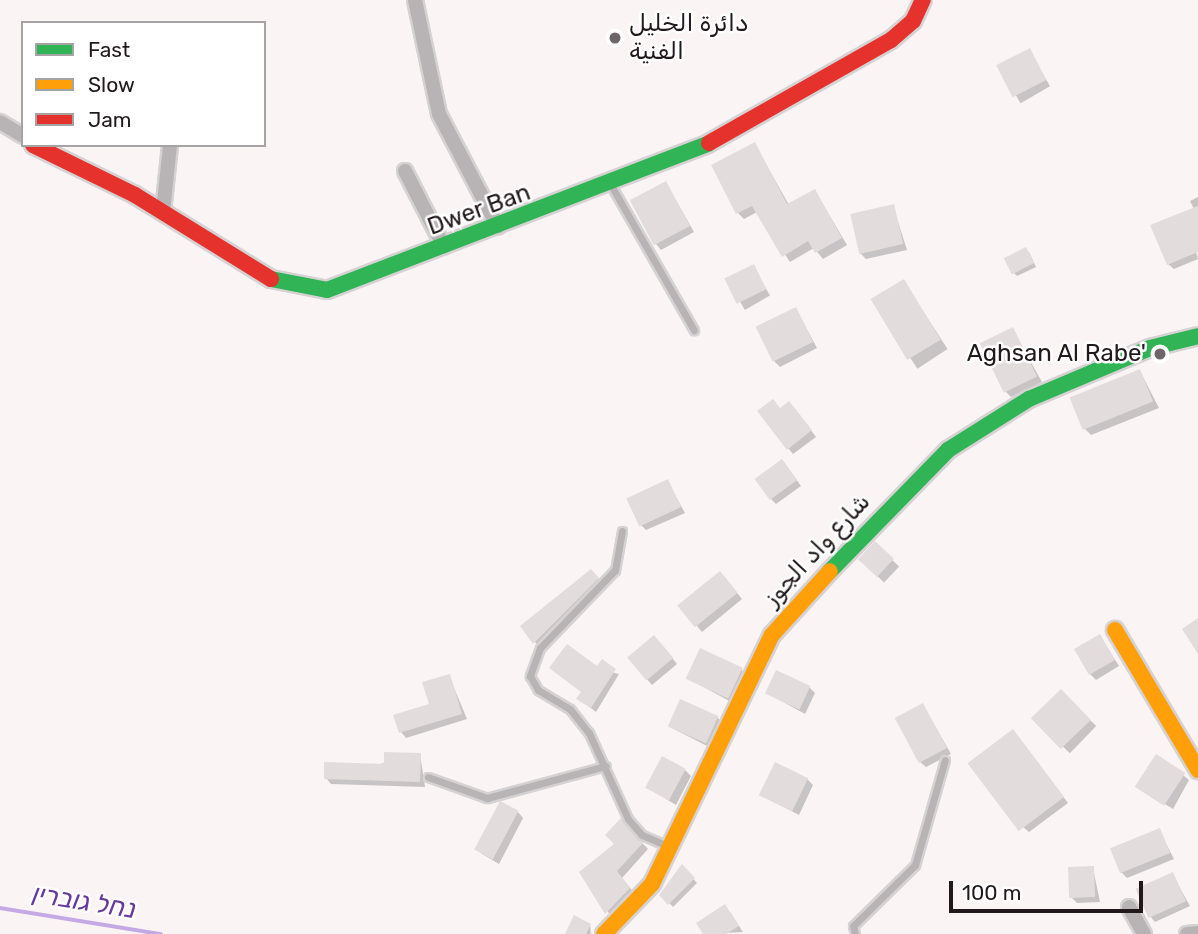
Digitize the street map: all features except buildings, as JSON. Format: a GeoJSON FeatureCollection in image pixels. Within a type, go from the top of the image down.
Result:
{"type":"FeatureCollection","features":[{"type":"Feature","properties":{"kind":"street"},"geometry":{"type":"LineString","coordinates":[[415,0],[439,114],[498,226]]}},
{"type":"Feature","properties":{"kind":"street","name":"Dwer Ban"},"geometry":{"type":"LineString","coordinates":[[37,147],[163,212],[267,277],[301,289],[340,287],[611,186],[705,147],[883,45],[909,27],[923,0]]}},
{"type":"Feature","properties":{"kind":"street"},"geometry":{"type":"LineString","coordinates":[[0,122],[21,135]]}},
{"type":"Feature","properties":{"kind":"street"},"geometry":{"type":"LineString","coordinates":[[163,212],[170,147]]}},
{"type":"Feature","properties":{"kind":"street"},"geometry":{"type":"LineString","coordinates":[[405,171],[444,247]]}},
{"type":"Feature","properties":{"kind":"street","name":"شارع واد الجوز"},"geometry":{"type":"LineString","coordinates":[[604,934],[643,897],[671,847],[772,635],[894,501],[948,450],[1029,399],[1150,348],[1198,336]]}},
{"type":"Feature","properties":{"kind":"street"},"geometry":{"type":"LineString","coordinates":[[1115,630],[1198,770]]}},
{"type":"Feature","properties":{"kind":"street"},"geometry":{"type":"LineString","coordinates":[[1129,906],[1144,934]]}},
{"type":"Feature","properties":{"kind":"street"},"geometry":{"type":"LineString","coordinates":[[1187,934],[1198,933]]}},
{"type":"Feature","properties":{"kind":"lane"},"geometry":{"type":"LineString","coordinates":[[611,186],[694,330]]}},
{"type":"Feature","properties":{"kind":"lane"},"geometry":{"type":"LineString","coordinates":[[622,531],[615,570],[540,648],[530,676],[538,690],[580,720],[606,766],[628,819],[642,835],[671,847]]}},
{"type":"Feature","properties":{"kind":"lane"},"geometry":{"type":"LineString","coordinates":[[855,934],[853,926],[915,865],[945,760]]}},
{"type":"Feature","properties":{"kind":"lane"},"geometry":{"type":"LineString","coordinates":[[428,777],[486,798],[606,766]]}},
{"type":"Feature","properties":{"kind":"waterway","name":"נחל גוברין"},"geometry":{"type":"LineString","coordinates":[[0,908],[161,934]]}},
{"type":"Feature","properties":{"kind":"traffic: fast"},"geometry":{"type":"LineString","coordinates":[[271,279],[327,290],[709,143]]}},
{"type":"Feature","properties":{"kind":"traffic: fast"},"geometry":{"type":"LineString","coordinates":[[830,571],[948,450],[1029,399],[1150,348],[1198,336]]}},
{"type":"Feature","properties":{"kind":"traffic: slow"},"geometry":{"type":"LineString","coordinates":[[604,934],[652,884],[772,635],[830,571]]}},
{"type":"Feature","properties":{"kind":"traffic: slow"},"geometry":{"type":"LineString","coordinates":[[1115,630],[1198,770]]}},
{"type":"Feature","properties":{"kind":"traffic: jam"},"geometry":{"type":"LineString","coordinates":[[709,143],[891,40],[913,21],[923,0]]}},
{"type":"Feature","properties":{"kind":"traffic: jam"},"geometry":{"type":"LineString","coordinates":[[37,147],[135,195],[271,279]]}},
{"type":"Feature","properties":{"kind":"place","name":"دائرة الخليل الفنية"},"geometry":{"type":"Point","coordinates":[615,38]}},
{"type":"Feature","properties":{"kind":"place","name":"Aghsan Al Rabe'"},"geometry":{"type":"Point","coordinates":[1160,354]}}]}
